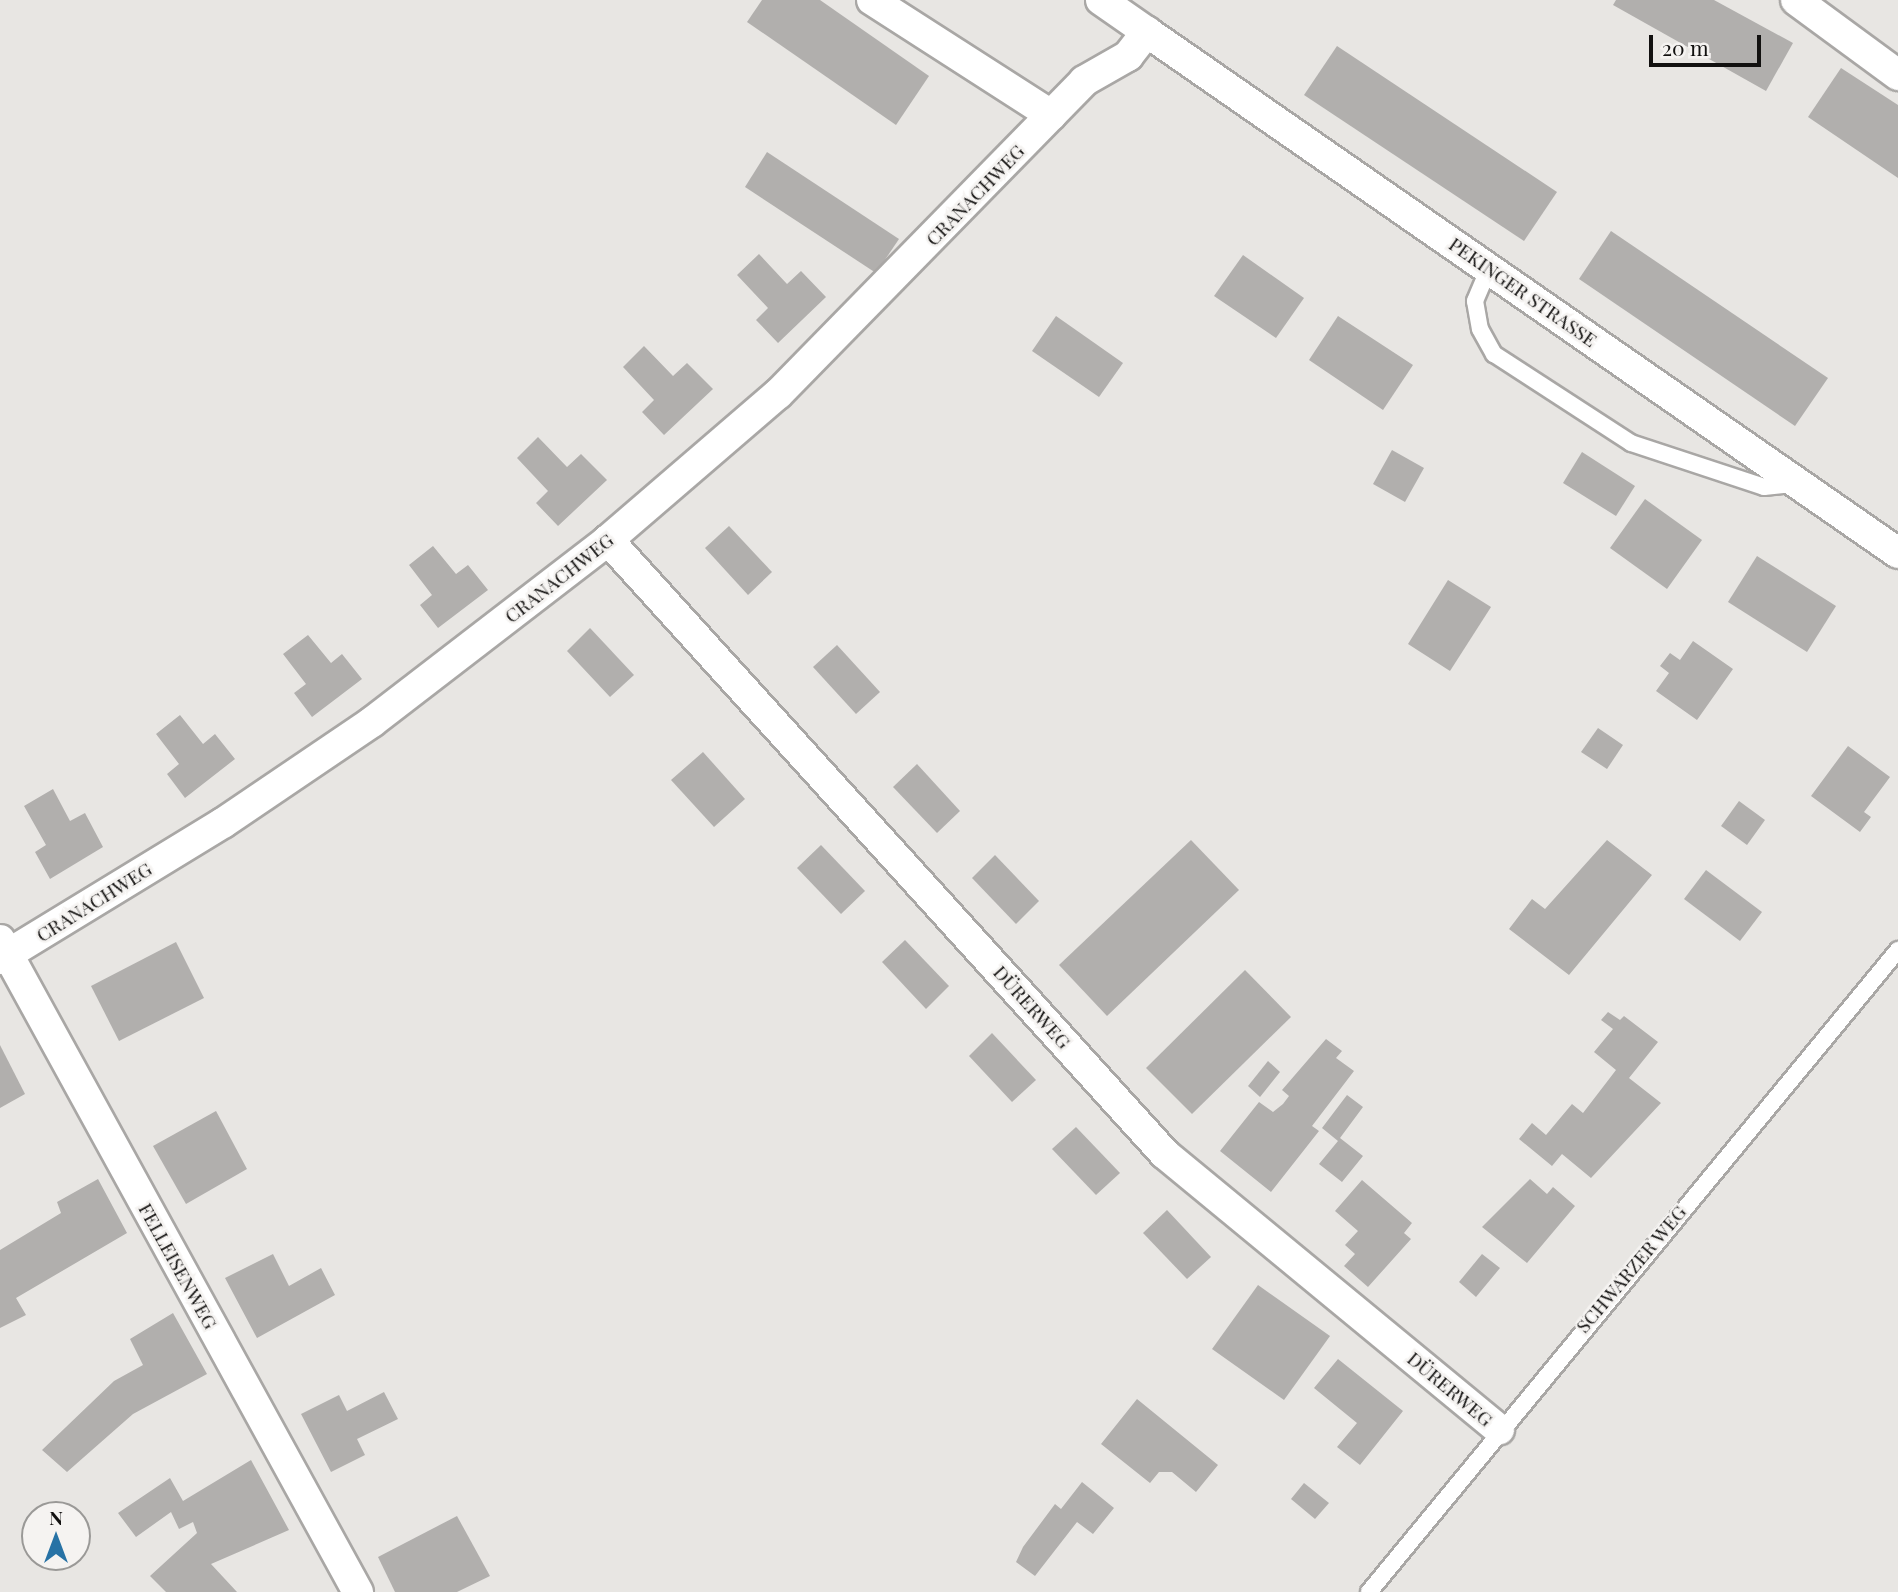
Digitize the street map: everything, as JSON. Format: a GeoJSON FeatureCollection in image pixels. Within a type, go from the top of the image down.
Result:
{"type":"FeatureCollection","features":[{"type":"Feature","properties":{"kind":"street"},"geometry":{"type":"LineString","coordinates":[[872,0],[1051,115],[1084,81],[1128,56],[1147,32]]}},
{"type":"Feature","properties":{"kind":"street","name":"PEKINGER STRASSE"},"geometry":{"type":"LineString","coordinates":[[1101,0],[1898,553]]}},
{"type":"Feature","properties":{"kind":"street"},"geometry":{"type":"LineString","coordinates":[[1796,0],[1898,75]]}},
{"type":"Feature","properties":{"kind":"street","name":"CRANACHWEG"},"geometry":{"type":"LineString","coordinates":[[2,952],[223,822],[372,722],[608,540],[778,394],[1051,115]]}},
{"type":"Feature","properties":{"kind":"street","name":"DÜRERWEG"},"geometry":{"type":"LineString","coordinates":[[608,540],[1165,1154],[1499,1429]]}},
{"type":"Feature","properties":{"kind":"street","name":"FELLEISENWEG"},"geometry":{"type":"LineString","coordinates":[[2,952],[358,1592]]}},
{"type":"Feature","properties":{"kind":"lane"},"geometry":{"type":"LineString","coordinates":[[1489,268],[1475,301],[1480,329],[1494,354],[1631,443],[1764,487],[1795,484]]}},
{"type":"Feature","properties":{"kind":"lane","name":"SCHWARZER WEG"},"geometry":{"type":"LineString","coordinates":[[1369,1592],[1499,1429],[1898,950]]}},
{"type":"Feature","properties":{"kind":"building"},"geometry":{"type":"Polygon","coordinates":[[[762,0],[820,0],[929,76],[896,125],[747,22],[762,0]]]}},
{"type":"Feature","properties":{"kind":"building"},"geometry":{"type":"Polygon","coordinates":[[[1616,0],[1714,0],[1793,43],[1766,91],[1613,5],[1616,0]]]}},
{"type":"Feature","properties":{"kind":"building"},"geometry":{"type":"Polygon","coordinates":[[[1337,46],[1557,192],[1524,241],[1304,95],[1337,46]]]}},
{"type":"Feature","properties":{"kind":"building"},"geometry":{"type":"Polygon","coordinates":[[[1841,68],[1898,105],[1898,178],[1808,117],[1841,68]]]}},
{"type":"Feature","properties":{"kind":"building"},"geometry":{"type":"Polygon","coordinates":[[[767,152],[899,239],[876,273],[745,187],[767,152]]]}},
{"type":"Feature","properties":{"kind":"building"},"geometry":{"type":"Polygon","coordinates":[[[1611,231],[1828,378],[1795,426],[1579,279],[1611,231]]]}},
{"type":"Feature","properties":{"kind":"building"},"geometry":{"type":"Polygon","coordinates":[[[759,254],[787,284],[801,271],[826,297],[778,343],[756,320],[768,308],[737,275],[759,254]]]}},
{"type":"Feature","properties":{"kind":"building"},"geometry":{"type":"Polygon","coordinates":[[[1243,255],[1304,298],[1276,338],[1214,296],[1243,255]]]}},
{"type":"Feature","properties":{"kind":"building"},"geometry":{"type":"Polygon","coordinates":[[[1056,316],[1123,363],[1099,397],[1032,351],[1056,316]]]}},
{"type":"Feature","properties":{"kind":"building"},"geometry":{"type":"Polygon","coordinates":[[[1338,316],[1413,365],[1383,410],[1309,360],[1338,316]]]}},
{"type":"Feature","properties":{"kind":"building"},"geometry":{"type":"Polygon","coordinates":[[[644,346],[673,376],[687,363],[713,389],[664,435],[642,412],[654,400],[623,367],[644,346]]]}},
{"type":"Feature","properties":{"kind":"building"},"geometry":{"type":"Polygon","coordinates":[[[538,437],[567,467],[581,454],[607,480],[558,526],[536,503],[548,491],[517,458],[538,437]]]}},
{"type":"Feature","properties":{"kind":"building"},"geometry":{"type":"Polygon","coordinates":[[[1392,450],[1424,468],[1405,502],[1373,484],[1392,450]]]}},
{"type":"Feature","properties":{"kind":"building"},"geometry":{"type":"Polygon","coordinates":[[[1582,452],[1635,486],[1616,516],[1563,483],[1582,452]]]}},
{"type":"Feature","properties":{"kind":"building"},"geometry":{"type":"Polygon","coordinates":[[[1645,499],[1702,540],[1667,589],[1610,548],[1645,499]]]}},
{"type":"Feature","properties":{"kind":"building"},"geometry":{"type":"Polygon","coordinates":[[[729,526],[772,572],[748,595],[705,548],[729,526]]]}},
{"type":"Feature","properties":{"kind":"building"},"geometry":{"type":"Polygon","coordinates":[[[433,546],[456,574],[468,565],[488,590],[438,628],[420,605],[432,595],[409,565],[433,546]]]}},
{"type":"Feature","properties":{"kind":"building"},"geometry":{"type":"Polygon","coordinates":[[[1757,556],[1836,606],[1807,652],[1728,602],[1757,556]]]}},
{"type":"Feature","properties":{"kind":"building"},"geometry":{"type":"Polygon","coordinates":[[[1448,580],[1491,607],[1450,671],[1408,644],[1448,580]]]}},
{"type":"Feature","properties":{"kind":"building"},"geometry":{"type":"Polygon","coordinates":[[[590,628],[634,675],[610,697],[567,651],[590,628]]]}},
{"type":"Feature","properties":{"kind":"building"},"geometry":{"type":"Polygon","coordinates":[[[308,635],[331,663],[342,654],[362,679],[312,717],[294,693],[306,684],[283,654],[308,635]]]}},
{"type":"Feature","properties":{"kind":"building"},"geometry":{"type":"Polygon","coordinates":[[[1693,641],[1733,669],[1697,720],[1656,691],[1669,673],[1660,666],[1670,653],[1680,660],[1693,641]]]}},
{"type":"Feature","properties":{"kind":"building"},"geometry":{"type":"Polygon","coordinates":[[[837,645],[880,692],[856,714],[813,667],[837,645]]]}},
{"type":"Feature","properties":{"kind":"building"},"geometry":{"type":"Polygon","coordinates":[[[180,715],[203,744],[215,734],[235,759],[185,798],[167,774],[179,764],[156,734],[180,715]]]}},
{"type":"Feature","properties":{"kind":"building"},"geometry":{"type":"Polygon","coordinates":[[[1598,728],[1623,745],[1607,769],[1581,752],[1598,728]]]}},
{"type":"Feature","properties":{"kind":"building"},"geometry":{"type":"Polygon","coordinates":[[[1848,746],[1890,777],[1864,812],[1871,817],[1860,832],[1811,796],[1848,746]]]}},
{"type":"Feature","properties":{"kind":"building"},"geometry":{"type":"Polygon","coordinates":[[[703,752],[745,799],[714,827],[671,780],[703,752]]]}},
{"type":"Feature","properties":{"kind":"building"},"geometry":{"type":"Polygon","coordinates":[[[917,764],[960,811],[937,833],[893,787],[917,764]]]}},
{"type":"Feature","properties":{"kind":"building"},"geometry":{"type":"Polygon","coordinates":[[[53,789],[70,821],[85,813],[103,847],[50,879],[35,852],[46,845],[24,806],[53,789]]]}},
{"type":"Feature","properties":{"kind":"building"},"geometry":{"type":"Polygon","coordinates":[[[1739,801],[1765,820],[1747,845],[1721,826],[1739,801]]]}},
{"type":"Feature","properties":{"kind":"building"},"geometry":{"type":"Polygon","coordinates":[[[1191,840],[1239,890],[1107,1016],[1059,965],[1191,840]]]}},
{"type":"Feature","properties":{"kind":"building"},"geometry":{"type":"Polygon","coordinates":[[[1607,840],[1652,875],[1569,975],[1509,929],[1532,899],[1545,909],[1607,840]]]}},
{"type":"Feature","properties":{"kind":"building"},"geometry":{"type":"Polygon","coordinates":[[[821,845],[865,891],[841,914],[797,868],[821,845]]]}},
{"type":"Feature","properties":{"kind":"building"},"geometry":{"type":"Polygon","coordinates":[[[995,855],[1039,901],[1016,924],[972,878],[995,855]]]}},
{"type":"Feature","properties":{"kind":"building"},"geometry":{"type":"Polygon","coordinates":[[[1706,870],[1762,912],[1740,941],[1684,899],[1706,870]]]}},
{"type":"Feature","properties":{"kind":"building"},"geometry":{"type":"Polygon","coordinates":[[[905,940],[949,986],[926,1009],[882,962],[905,940]]]}},
{"type":"Feature","properties":{"kind":"building"},"geometry":{"type":"Polygon","coordinates":[[[176,942],[204,998],[119,1041],[91,986],[176,942]]]}},
{"type":"Feature","properties":{"kind":"building"},"geometry":{"type":"Polygon","coordinates":[[[1245,970],[1291,1017],[1192,1114],[1146,1068],[1245,970]]]}},
{"type":"Feature","properties":{"kind":"building"},"geometry":{"type":"Polygon","coordinates":[[[1608,1012],[1620,1020],[1624,1016],[1658,1042],[1629,1078],[1661,1103],[1591,1178],[1562,1154],[1552,1166],[1519,1139],[1532,1123],[1546,1135],[1572,1104],[1583,1113],[1616,1070],[1594,1052],[1613,1029],[1601,1020],[1608,1012]]]}},
{"type":"Feature","properties":{"kind":"building"},"geometry":{"type":"Polygon","coordinates":[[[992,1033],[1036,1080],[1012,1102],[969,1056],[992,1033]]]}},
{"type":"Feature","properties":{"kind":"building"},"geometry":{"type":"Polygon","coordinates":[[[1326,1039],[1342,1051],[1336,1058],[1354,1071],[1312,1126],[1319,1131],[1271,1192],[1220,1151],[1259,1102],[1273,1112],[1283,1104],[1289,1096],[1282,1090],[1326,1039]]]}},
{"type":"Feature","properties":{"kind":"building"},"geometry":{"type":"Polygon","coordinates":[[[0,1045],[25,1094],[0,1108],[0,1045]]]}},
{"type":"Feature","properties":{"kind":"building"},"geometry":{"type":"Polygon","coordinates":[[[1268,1061],[1280,1072],[1260,1097],[1248,1086],[1268,1061]]]}},
{"type":"Feature","properties":{"kind":"building"},"geometry":{"type":"Polygon","coordinates":[[[1347,1095],[1363,1107],[1340,1138],[1363,1156],[1342,1182],[1319,1164],[1338,1141],[1322,1128],[1347,1095]]]}},
{"type":"Feature","properties":{"kind":"building"},"geometry":{"type":"Polygon","coordinates":[[[216,1111],[247,1169],[186,1204],[153,1146],[216,1111]]]}},
{"type":"Feature","properties":{"kind":"building"},"geometry":{"type":"Polygon","coordinates":[[[1076,1127],[1120,1173],[1096,1195],[1052,1149],[1076,1127]]]}},
{"type":"Feature","properties":{"kind":"building"},"geometry":{"type":"Polygon","coordinates":[[[98,1179],[127,1233],[16,1298],[26,1315],[0,1328],[0,1250],[61,1213],[57,1202],[98,1179]]]}},
{"type":"Feature","properties":{"kind":"building"},"geometry":{"type":"Polygon","coordinates":[[[1530,1179],[1547,1194],[1553,1187],[1575,1206],[1527,1263],[1482,1227],[1530,1179]]]}},
{"type":"Feature","properties":{"kind":"building"},"geometry":{"type":"Polygon","coordinates":[[[1362,1180],[1412,1223],[1404,1233],[1411,1239],[1368,1287],[1344,1266],[1355,1254],[1345,1245],[1358,1231],[1335,1211],[1362,1180]]]}},
{"type":"Feature","properties":{"kind":"building"},"geometry":{"type":"Polygon","coordinates":[[[1167,1210],[1211,1257],[1187,1279],[1143,1233],[1167,1210]]]}},
{"type":"Feature","properties":{"kind":"building"},"geometry":{"type":"Polygon","coordinates":[[[273,1254],[289,1286],[321,1268],[335,1295],[257,1338],[225,1278],[273,1254]]]}},
{"type":"Feature","properties":{"kind":"building"},"geometry":{"type":"Polygon","coordinates":[[[1482,1254],[1500,1268],[1476,1297],[1459,1282],[1482,1254]]]}},
{"type":"Feature","properties":{"kind":"building"},"geometry":{"type":"Polygon","coordinates":[[[1258,1285],[1330,1336],[1284,1400],[1212,1349],[1258,1285]]]}},
{"type":"Feature","properties":{"kind":"building"},"geometry":{"type":"Polygon","coordinates":[[[173,1313],[207,1374],[133,1414],[67,1472],[42,1450],[114,1381],[143,1365],[130,1339],[173,1313]]]}},
{"type":"Feature","properties":{"kind":"building"},"geometry":{"type":"Polygon","coordinates":[[[1338,1359],[1403,1411],[1360,1465],[1337,1447],[1357,1423],[1314,1388],[1338,1359]]]}},
{"type":"Feature","properties":{"kind":"building"},"geometry":{"type":"Polygon","coordinates":[[[384,1392],[398,1419],[357,1439],[365,1455],[331,1472],[301,1414],[339,1395],[347,1411],[384,1392]]]}},
{"type":"Feature","properties":{"kind":"building"},"geometry":{"type":"Polygon","coordinates":[[[1137,1399],[1218,1465],[1196,1492],[1172,1472],[1159,1472],[1150,1483],[1101,1444],[1137,1399]]]}},
{"type":"Feature","properties":{"kind":"building"},"geometry":{"type":"Polygon","coordinates":[[[251,1460],[289,1530],[211,1564],[237,1592],[166,1592],[150,1576],[197,1533],[193,1522],[179,1529],[171,1512],[136,1537],[118,1513],[170,1478],[183,1501],[251,1460]]]}},
{"type":"Feature","properties":{"kind":"building"},"geometry":{"type":"Polygon","coordinates":[[[1082,1482],[1114,1508],[1093,1534],[1077,1522],[1035,1576],[1016,1562],[1023,1547],[1055,1504],[1061,1509],[1082,1482]]]}},
{"type":"Feature","properties":{"kind":"building"},"geometry":{"type":"Polygon","coordinates":[[[1304,1483],[1329,1503],[1315,1519],[1291,1499],[1304,1483]]]}},
{"type":"Feature","properties":{"kind":"building"},"geometry":{"type":"Polygon","coordinates":[[[457,1516],[490,1576],[457,1592],[395,1592],[378,1557],[457,1516]]]}}]}
